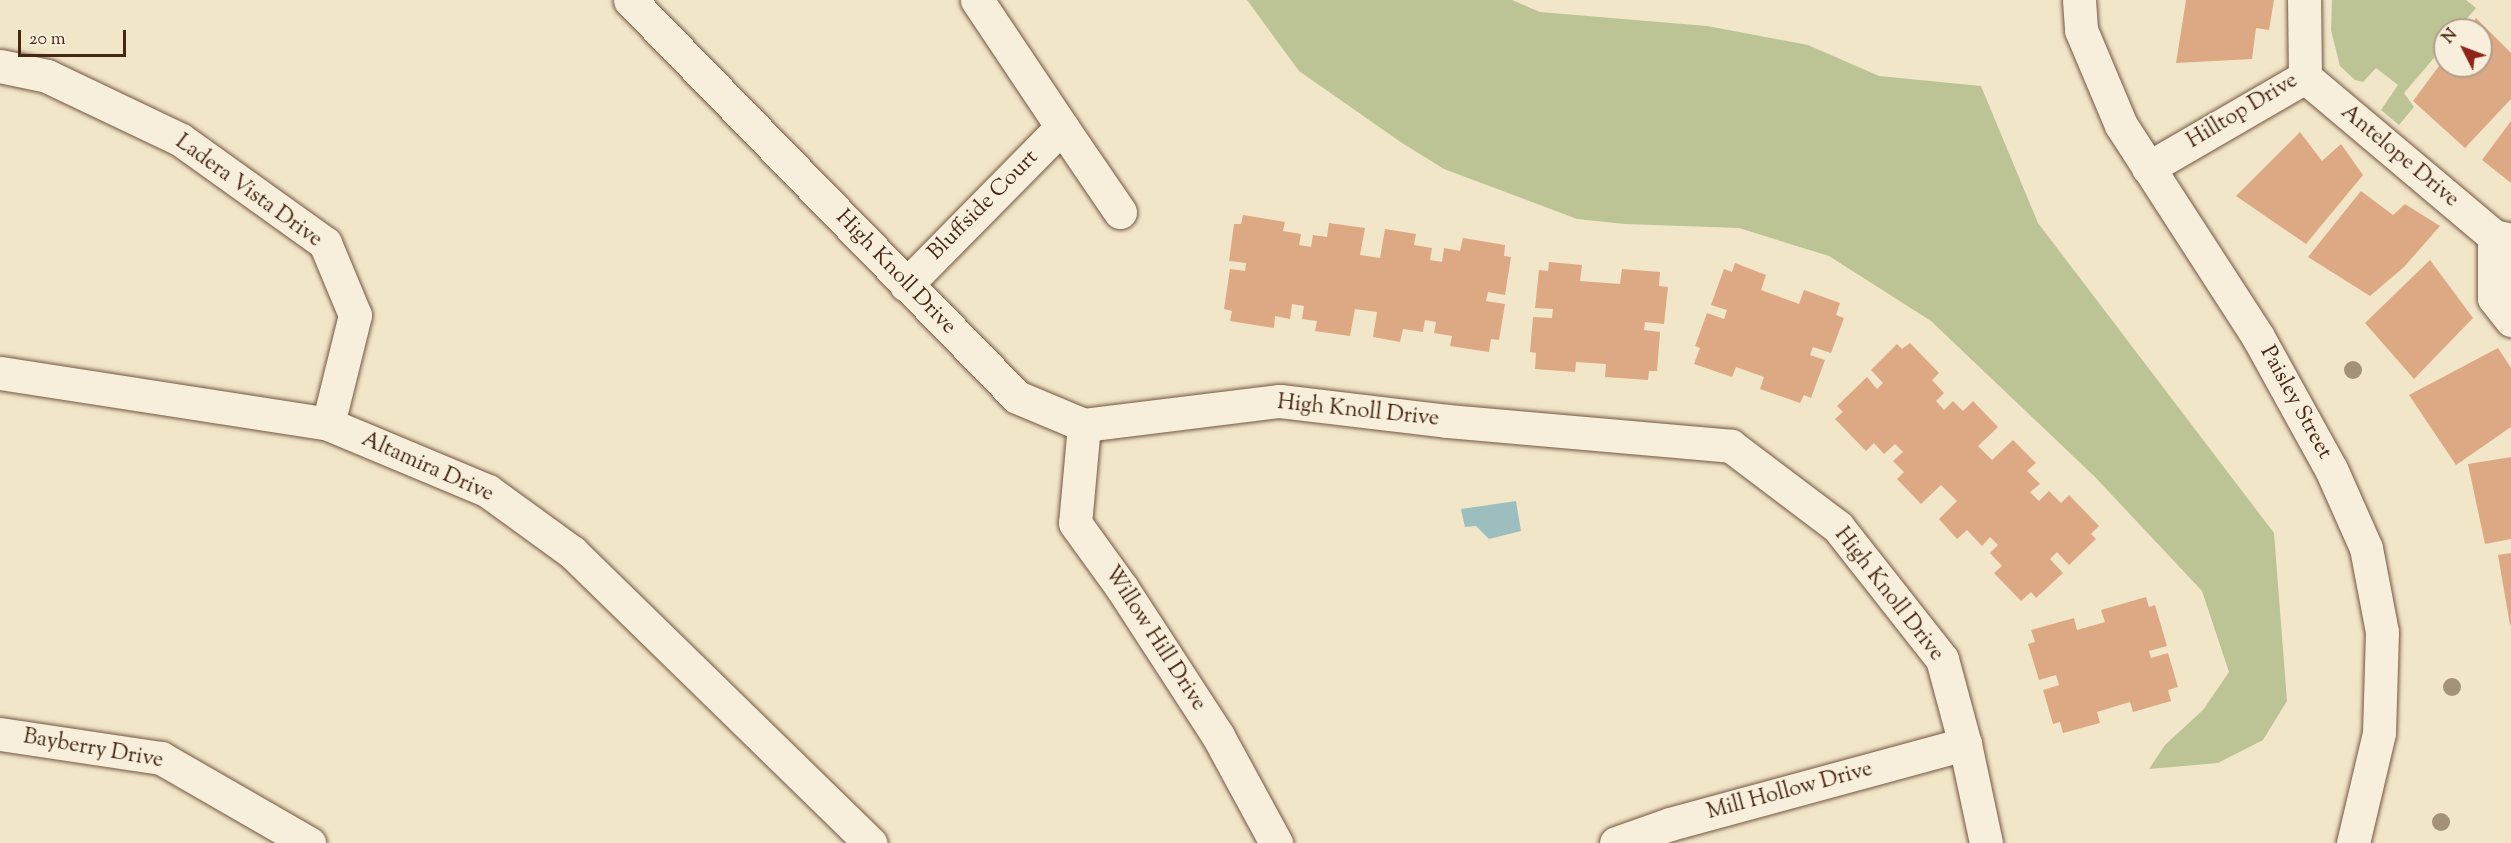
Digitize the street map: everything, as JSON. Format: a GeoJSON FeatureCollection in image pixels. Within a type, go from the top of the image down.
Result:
{"type":"FeatureCollection","features":[{"type":"Feature","properties":{"kind":"street","name":"High Knoll Drive"},"geometry":{"type":"LineString","coordinates":[[630,0],[1017,397],[1084,425],[1280,401],[1447,421],[1731,446],[1838,527],[1942,659],[1965,744],[1986,843]]}},
{"type":"Feature","properties":{"kind":"street"},"geometry":{"type":"LineString","coordinates":[[977,0],[1120,212]]}},
{"type":"Feature","properties":{"kind":"street","name":"Paisley Street"},"geometry":{"type":"LineString","coordinates":[[2079,0],[2081,30],[2121,125],[2258,337],[2331,469],[2366,548],[2382,632],[2379,733],[2353,843]]}},
{"type":"Feature","properties":{"kind":"street","name":"Hilltop Drive"},"geometry":{"type":"LineString","coordinates":[[2148,168],[2305,77],[2304,0]]}},
{"type":"Feature","properties":{"kind":"street","name":"Ladera Vista Drive"},"geometry":{"type":"LineString","coordinates":[[0,66],[48,76],[182,140],[325,243],[355,315],[328,424]]}},
{"type":"Feature","properties":{"kind":"street","name":"Antelope Drive"},"geometry":{"type":"LineString","coordinates":[[2305,77],[2502,238],[2494,298],[2511,320]]}},
{"type":"Feature","properties":{"kind":"street","name":"Bluffside Court"},"geometry":{"type":"LineString","coordinates":[[906,285],[1062,127]]}},
{"type":"Feature","properties":{"kind":"street","name":"Altamira Drive"},"geometry":{"type":"LineString","coordinates":[[0,373],[328,424],[488,491],[573,552],[870,843]]}},
{"type":"Feature","properties":{"kind":"street","name":"Willow Hill Drive"},"geometry":{"type":"LineString","coordinates":[[1084,425],[1075,523],[1122,588],[1218,736],[1276,843]]}},
{"type":"Feature","properties":{"kind":"street","name":"Bayberry Drive"},"geometry":{"type":"LineString","coordinates":[[0,734],[161,758],[309,843]]}},
{"type":"Feature","properties":{"kind":"street","name":"Mill Hollow Drive"},"geometry":{"type":"LineString","coordinates":[[1616,843],[1670,824],[1965,744]]}},
{"type":"Feature","properties":{"kind":"green space"},"geometry":{"type":"Polygon","coordinates":[[[1247,0],[1512,0],[1540,12],[1707,26],[1808,45],[1879,76],[1981,86],[2038,223],[2274,533],[2287,701],[2263,740],[2218,763],[2149,769],[2165,745],[2203,710],[2229,672],[2202,591],[2095,477],[1931,321],[1829,256],[1739,228],[1625,224],[1577,219],[1444,169],[1402,143],[1299,71],[1247,0]]]}},
{"type":"Feature","properties":{"kind":"green space"},"geometry":{"type":"Polygon","coordinates":[[[2332,0],[2466,0],[2476,8],[2467,18],[2433,18],[2433,59],[2404,93],[2414,107],[2399,125],[2381,110],[2398,85],[2376,68],[2363,82],[2355,80],[2340,66],[2331,30],[2332,0]]]}},
{"type":"Feature","properties":{"kind":"water"},"geometry":{"type":"Polygon","coordinates":[[[1516,501],[1521,531],[1489,539],[1476,526],[1465,527],[1461,509],[1516,501]]]}},
{"type":"Feature","properties":{"kind":"building"},"geometry":{"type":"Polygon","coordinates":[[[2186,0],[2274,0],[2269,30],[2256,28],[2252,59],[2176,63],[2186,0]]]}},
{"type":"Feature","properties":{"kind":"building"},"geometry":{"type":"Polygon","coordinates":[[[2493,35],[2511,53],[2511,99],[2465,148],[2413,101],[2433,74],[2433,78],[2493,78],[2493,35]]]}},
{"type":"Feature","properties":{"kind":"building"},"geometry":{"type":"Polygon","coordinates":[[[2511,121],[2511,183],[2482,160],[2511,121]]]}},
{"type":"Feature","properties":{"kind":"building"},"geometry":{"type":"Polygon","coordinates":[[[2300,132],[2322,161],[2341,144],[2363,175],[2306,244],[2236,196],[2300,132]]]}},
{"type":"Feature","properties":{"kind":"building"},"geometry":{"type":"Polygon","coordinates":[[[2361,191],[2393,215],[2405,204],[2440,226],[2404,267],[2370,296],[2308,257],[2361,191]]]}},
{"type":"Feature","properties":{"kind":"building"},"geometry":{"type":"Polygon","coordinates":[[[1243,215],[1285,222],[1283,231],[1301,234],[1299,245],[1311,247],[1313,235],[1327,237],[1329,223],[1365,228],[1360,255],[1380,258],[1385,229],[1416,234],[1414,245],[1432,248],[1430,260],[1442,262],[1444,248],[1460,251],[1463,238],[1505,245],[1504,256],[1511,257],[1505,295],[1488,292],[1486,301],[1505,304],[1499,340],[1491,339],[1489,352],[1450,346],[1452,336],[1434,333],[1436,322],[1425,320],[1423,332],[1403,329],[1400,342],[1373,337],[1377,312],[1355,309],[1350,336],[1315,331],[1317,321],[1302,319],[1304,306],[1292,304],[1290,319],[1275,316],[1274,328],[1230,321],[1232,311],[1224,309],[1230,269],[1245,271],[1246,263],[1229,261],[1234,224],[1241,224],[1243,215]]]}},
{"type":"Feature","properties":{"kind":"building"},"geometry":{"type":"Polygon","coordinates":[[[2430,260],[2473,318],[2414,379],[2365,323],[2430,260]]]}},
{"type":"Feature","properties":{"kind":"building"},"geometry":{"type":"Polygon","coordinates":[[[1549,262],[1582,265],[1580,281],[1620,284],[1622,269],[1660,272],[1659,286],[1668,287],[1664,324],[1645,322],[1644,330],[1660,332],[1657,371],[1649,371],[1648,380],[1605,377],[1606,364],[1576,362],[1575,372],[1535,369],[1536,353],[1530,352],[1533,317],[1552,318],[1553,309],[1535,308],[1539,270],[1548,271],[1549,262]]]}},
{"type":"Feature","properties":{"kind":"building"},"geometry":{"type":"Polygon","coordinates":[[[1735,263],[1766,275],[1761,290],[1799,304],[1804,290],[1840,303],[1836,315],[1844,318],[1831,353],[1813,347],[1810,355],[1825,360],[1811,398],[1804,395],[1800,403],[1760,389],[1764,377],[1736,367],[1732,377],[1694,364],[1700,348],[1695,346],[1707,313],[1724,319],[1727,310],[1711,305],[1724,269],[1732,272],[1735,263]]]}},
{"type":"Feature","properties":{"kind":"building"},"geometry":{"type":"Polygon","coordinates":[[[1910,343],[1939,373],[1932,380],[1944,393],[1936,401],[1944,410],[1953,401],[1963,411],[1973,401],[1998,427],[1978,446],[1992,460],[2013,440],[2036,463],[2027,471],[2040,484],[2030,492],[2039,501],[2049,491],[2061,503],[2069,495],[2099,526],[2091,534],[2096,539],[2069,565],[2057,552],[2050,559],[2063,573],[2036,598],[2031,592],[2021,601],[1994,573],[2002,566],[1990,553],[1998,545],[1990,537],[1982,546],[1967,530],[1957,539],[1939,519],[1957,501],[1941,485],[1921,504],[1897,479],[1904,472],[1893,461],[1903,452],[1895,444],[1884,454],[1874,443],[1866,451],[1835,419],[1843,412],[1837,406],[1867,377],[1877,389],[1883,383],[1871,370],[1897,344],[1902,349],[1910,343]]]}},
{"type":"Feature","properties":{"kind":"building"},"geometry":{"type":"Polygon","coordinates":[[[2498,348],[2511,368],[2511,427],[2456,465],[2409,395],[2498,348]]]}},
{"type":"Feature","properties":{"kind":"building"},"geometry":{"type":"Polygon","coordinates":[[[2511,457],[2511,539],[2485,544],[2468,464],[2511,457]]]}},
{"type":"Feature","properties":{"kind":"building"},"geometry":{"type":"Polygon","coordinates":[[[2511,553],[2511,625],[2510,625],[2498,555],[2511,553]]]}},
{"type":"Feature","properties":{"kind":"building"},"geometry":{"type":"Polygon","coordinates":[[[2146,597],[2149,607],[2155,605],[2167,646],[2149,651],[2151,658],[2168,653],[2178,687],[2168,690],[2171,701],[2133,712],[2130,702],[2097,712],[2100,723],[2063,733],[2060,722],[2053,724],[2043,690],[2059,685],[2056,675],[2039,680],[2028,644],[2035,642],[2031,630],[2074,618],[2077,630],[2105,622],[2101,610],[2146,597]]]}}]}
